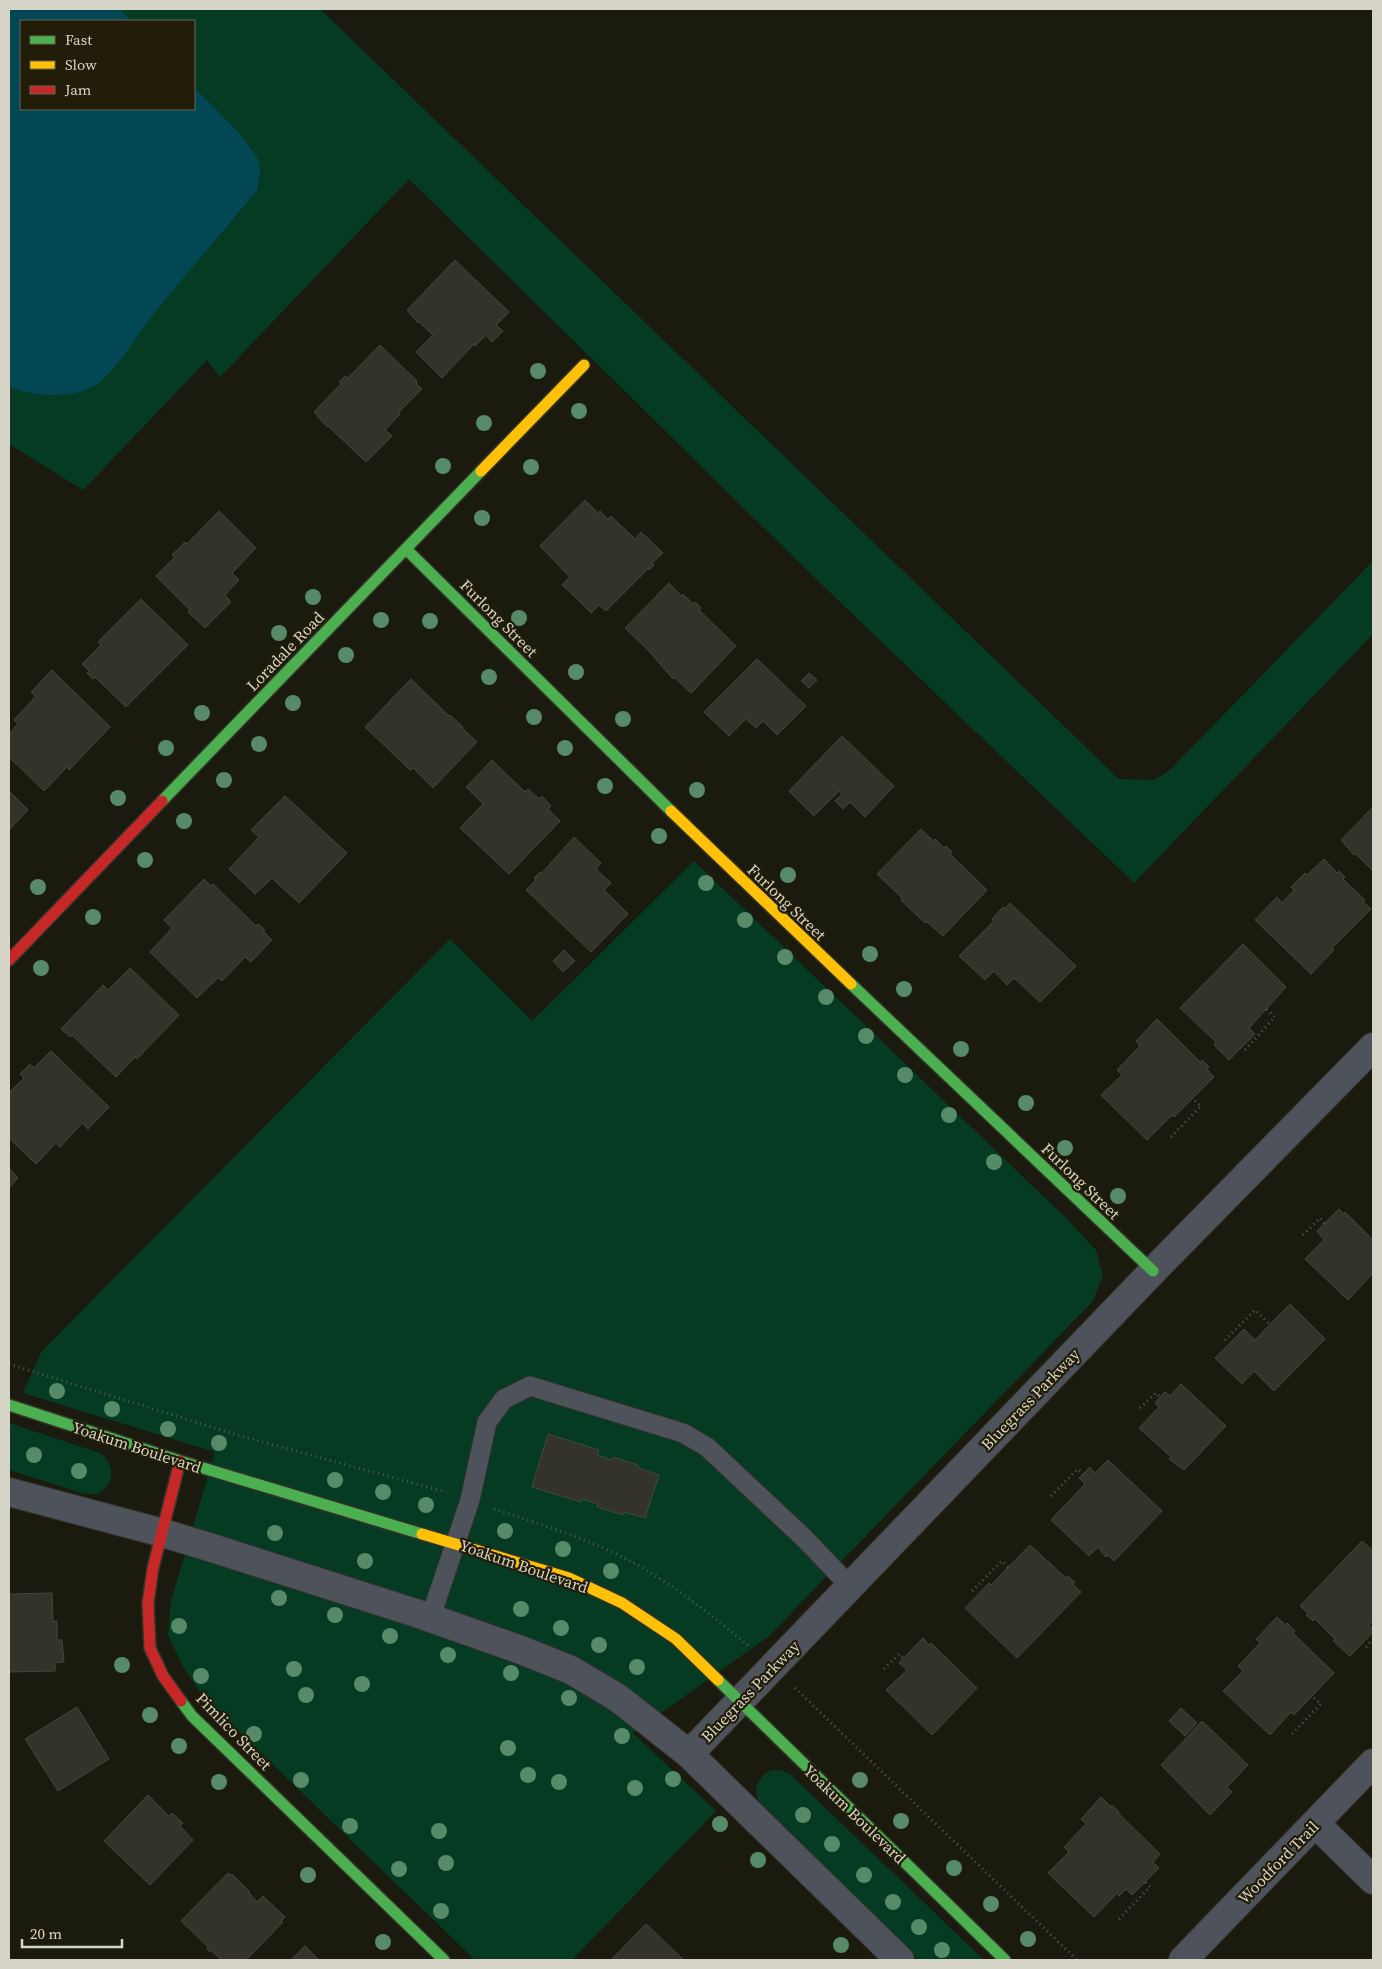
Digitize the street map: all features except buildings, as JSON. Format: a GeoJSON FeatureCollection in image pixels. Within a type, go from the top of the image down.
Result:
{"type":"FeatureCollection","features":[{"type":"Feature","properties":{"kind":"street","name":"Loradale Road"},"geometry":{"type":"LineString","coordinates":[[9,960],[584,365]]}},
{"type":"Feature","properties":{"kind":"street","name":"Furlong Street"},"geometry":{"type":"LineString","coordinates":[[406,549],[707,847],[1153,1271]]}},
{"type":"Feature","properties":{"kind":"street","name":"Bluegrass Parkway"},"geometry":{"type":"LineString","coordinates":[[689,1754],[1153,1271],[1373,1047]]}},
{"type":"Feature","properties":{"kind":"street","name":"Yoakum Boulevard"},"geometry":{"type":"LineString","coordinates":[[9,1405],[180,1462],[569,1578],[622,1603],[676,1639],[1005,1960]]}},
{"type":"Feature","properties":{"kind":"street","name":"Pimlico Street"},"geometry":{"type":"LineString","coordinates":[[180,1462],[153,1568],[148,1603],[150,1648],[163,1676],[192,1716],[444,1960]]}},
{"type":"Feature","properties":{"kind":"street"},"geometry":{"type":"LineString","coordinates":[[9,1492],[163,1533],[430,1619],[521,1650],[571,1670],[618,1698],[689,1754],[900,1960]]}},
{"type":"Feature","properties":{"kind":"street","name":"Woodford Trail"},"geometry":{"type":"LineString","coordinates":[[1183,1960],[1316,1824],[1373,1762]]}},
{"type":"Feature","properties":{"kind":"street"},"geometry":{"type":"LineString","coordinates":[[1316,1824],[1373,1880]]}},
{"type":"Feature","properties":{"kind":"lane"},"geometry":{"type":"LineString","coordinates":[[430,1619],[470,1500],[487,1422],[504,1399],[530,1386],[683,1433],[707,1447],[805,1538],[850,1586]]}},
{"type":"Feature","properties":{"kind":"path"},"geometry":{"type":"LineString","coordinates":[[1245,1050],[1275,1018],[1265,1008]]}},
{"type":"Feature","properties":{"kind":"path"},"geometry":{"type":"LineString","coordinates":[[1171,1137],[1201,1106],[1193,1098]]}},
{"type":"Feature","properties":{"kind":"path"},"geometry":{"type":"LineString","coordinates":[[1302,1236],[1320,1218],[1325,1224]]}},
{"type":"Feature","properties":{"kind":"path"},"geometry":{"type":"LineString","coordinates":[[1225,1340],[1255,1310],[1270,1325]]}},
{"type":"Feature","properties":{"kind":"path"},"geometry":{"type":"LineString","coordinates":[[9,1364],[237,1435],[446,1492]]}},
{"type":"Feature","properties":{"kind":"path"},"geometry":{"type":"LineString","coordinates":[[1140,1408],[1156,1392],[1160,1397]]}},
{"type":"Feature","properties":{"kind":"path"},"geometry":{"type":"LineString","coordinates":[[1051,1496],[1078,1468],[1084,1474]]}},
{"type":"Feature","properties":{"kind":"path"},"geometry":{"type":"LineString","coordinates":[[486,1506],[569,1534],[606,1549],[645,1569],[690,1598],[753,1650]]}},
{"type":"Feature","properties":{"kind":"path"},"geometry":{"type":"LineString","coordinates":[[972,1591],[1002,1561],[1008,1567]]}},
{"type":"Feature","properties":{"kind":"path"},"geometry":{"type":"LineString","coordinates":[[1366,1647],[1373,1639]]}},
{"type":"Feature","properties":{"kind":"path"},"geometry":{"type":"LineString","coordinates":[[884,1669],[899,1654],[904,1659]]}},
{"type":"Feature","properties":{"kind":"path"},"geometry":{"type":"LineString","coordinates":[[793,1686],[1077,1960]]}},
{"type":"Feature","properties":{"kind":"path"},"geometry":{"type":"LineString","coordinates":[[1292,1734],[1321,1704],[1312,1696]]}},
{"type":"Feature","properties":{"kind":"path"},"geometry":{"type":"LineString","coordinates":[[1119,1919],[1150,1887],[1145,1882]]}},
{"type":"Feature","properties":{"kind":"green space"},"geometry":{"type":"Polygon","coordinates":[[[120,9],[320,9],[1119,779],[1154,780],[1170,770],[1373,561],[1373,634],[1134,883],[819,582],[409,179],[220,377],[207,360],[83,490],[9,444],[9,386],[50,396],[116,365],[141,329],[180,280],[233,220],[257,189],[261,174],[251,148],[195,88],[195,20],[131,20],[120,9]]]}},
{"type":"Feature","properties":{"kind":"green space"},"geometry":{"type":"Polygon","coordinates":[[[694,861],[1066,1218],[1096,1250],[1103,1275],[1093,1301],[768,1637],[633,1733],[716,1811],[572,1960],[475,1960],[205,1699],[183,1667],[168,1635],[171,1601],[215,1452],[23,1393],[41,1352],[450,939],[532,1021],[694,861]]]}},
{"type":"Feature","properties":{"kind":"green space"},"geometry":{"type":"Polygon","coordinates":[[[9,1423],[100,1453],[110,1465],[111,1479],[100,1492],[90,1494],[9,1470],[9,1423]]]}},
{"type":"Feature","properties":{"kind":"green space"},"geometry":{"type":"Polygon","coordinates":[[[771,1770],[780,1770],[790,1774],[984,1960],[919,1960],[763,1809],[757,1798],[756,1787],[761,1778],[771,1770]]]}},
{"type":"Feature","properties":{"kind":"water"},"geometry":{"type":"Polygon","coordinates":[[[9,9],[120,9],[131,20],[20,20],[20,110],[195,110],[195,88],[249,145],[260,167],[257,190],[152,316],[113,369],[97,384],[77,393],[66,395],[29,393],[9,386],[9,9]]]}},
{"type":"Feature","properties":{"kind":"traffic: fast"},"geometry":{"type":"LineString","coordinates":[[162,801],[481,471]]}},
{"type":"Feature","properties":{"kind":"traffic: fast"},"geometry":{"type":"LineString","coordinates":[[406,549],[671,811]]}},
{"type":"Feature","properties":{"kind":"traffic: fast"},"geometry":{"type":"LineString","coordinates":[[851,984],[1153,1271]]}},
{"type":"Feature","properties":{"kind":"traffic: fast"},"geometry":{"type":"LineString","coordinates":[[9,1405],[180,1461],[422,1534]]}},
{"type":"Feature","properties":{"kind":"traffic: fast"},"geometry":{"type":"LineString","coordinates":[[718,1680],[1005,1960]]}},
{"type":"Feature","properties":{"kind":"traffic: fast"},"geometry":{"type":"LineString","coordinates":[[181,1701],[192,1716],[444,1960]]}},
{"type":"Feature","properties":{"kind":"traffic: slow"},"geometry":{"type":"LineString","coordinates":[[481,471],[584,365]]}},
{"type":"Feature","properties":{"kind":"traffic: slow"},"geometry":{"type":"LineString","coordinates":[[671,811],[851,984]]}},
{"type":"Feature","properties":{"kind":"traffic: slow"},"geometry":{"type":"LineString","coordinates":[[422,1534],[569,1578],[622,1603],[676,1639],[718,1680]]}},
{"type":"Feature","properties":{"kind":"traffic: jam"},"geometry":{"type":"LineString","coordinates":[[9,960],[162,801]]}},
{"type":"Feature","properties":{"kind":"traffic: jam"},"geometry":{"type":"LineString","coordinates":[[180,1461],[153,1568],[148,1603],[150,1648],[163,1676],[181,1701]]}}]}
